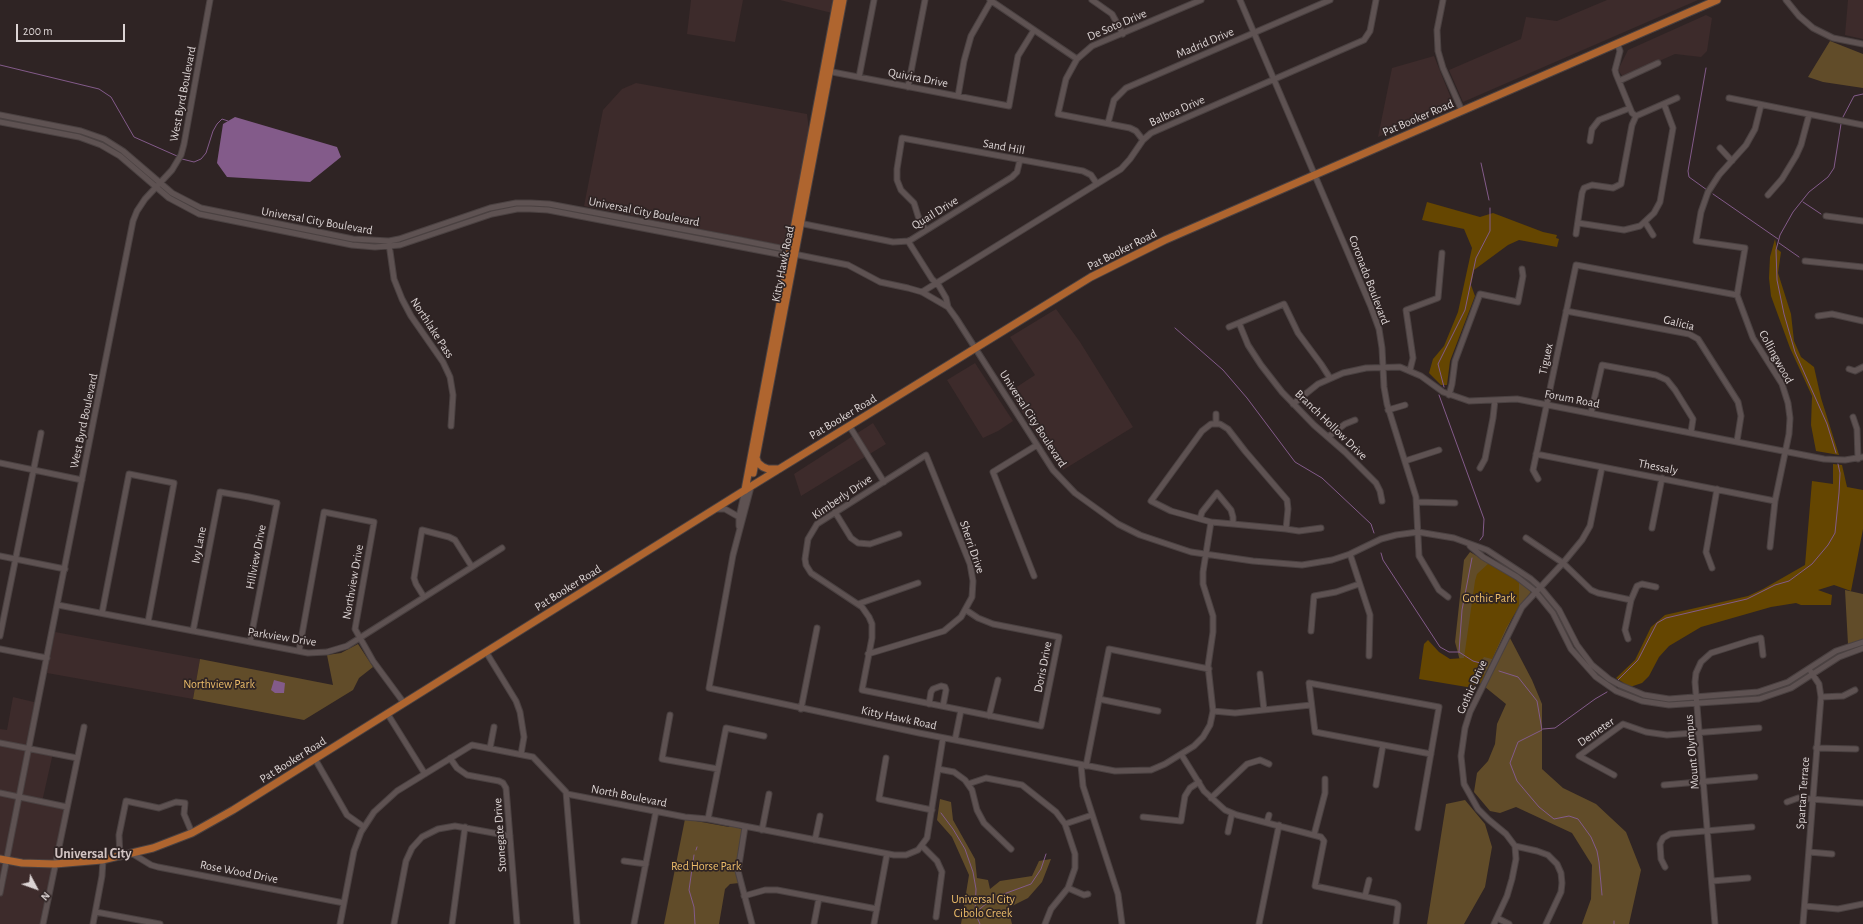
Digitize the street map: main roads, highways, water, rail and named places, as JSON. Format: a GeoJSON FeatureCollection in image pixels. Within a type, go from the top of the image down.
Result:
{"type":"FeatureCollection","features":[{"type":"Feature","properties":{"kind":"main road","name":"Kitty Hawk Road"},"geometry":{"type":"LineString","coordinates":[[748,488],[818,121],[837,0]]}},
{"type":"Feature","properties":{"kind":"main road","name":"Kitty Hawk Road"},"geometry":{"type":"LineString","coordinates":[[827,71],[843,0]]}},
{"type":"Feature","properties":{"kind":"main road","name":"Pat Booker Road"},"geometry":{"type":"LineString","coordinates":[[3,860],[55,864],[103,860],[153,848],[192,833],[315,759],[748,488],[976,349],[1055,298],[1109,268],[1165,240],[1717,0]]}},
{"type":"Feature","properties":{"kind":"main road","name":"Kitty Hawk Road"},"geometry":{"type":"LineString","coordinates":[[748,488],[756,458],[761,418]]}},
{"type":"Feature","properties":{"kind":"main road"},"geometry":{"type":"LineString","coordinates":[[756,458],[758,463],[763,467],[768,469],[779,469]]}},
{"type":"Feature","properties":{"kind":"waterway"},"geometry":{"type":"LineString","coordinates":[[0,65],[99,89],[111,97],[134,137],[177,156]]}},
{"type":"Feature","properties":{"kind":"waterway"},"geometry":{"type":"LineString","coordinates":[[1706,68],[1688,171],[1689,177],[1707,190]]}},
{"type":"Feature","properties":{"kind":"waterway"},"geometry":{"type":"LineString","coordinates":[[1843,117],[1854,96],[1863,94]]}},
{"type":"Feature","properties":{"kind":"waterway"},"geometry":{"type":"LineString","coordinates":[[182,159],[194,162],[201,159],[206,153],[213,131],[217,124],[222,119],[228,121]]}},
{"type":"Feature","properties":{"kind":"waterway"},"geometry":{"type":"LineString","coordinates":[[1836,453],[1827,424],[1795,352],[1784,314],[1777,280],[1776,250],[1780,235],[1793,212],[1809,192],[1828,177],[1834,168],[1841,124]]}},
{"type":"Feature","properties":{"kind":"waterway"},"geometry":{"type":"LineString","coordinates":[[1481,163],[1489,200]]}},
{"type":"Feature","properties":{"kind":"waterway"},"geometry":{"type":"LineString","coordinates":[[1713,194],[1778,239]]}},
{"type":"Feature","properties":{"kind":"waterway"},"geometry":{"type":"LineString","coordinates":[[1803,202],[1821,214]]}},
{"type":"Feature","properties":{"kind":"waterway"},"geometry":{"type":"LineString","coordinates":[[1444,387],[1438,364],[1465,310],[1476,258],[1490,231],[1490,208]]}},
{"type":"Feature","properties":{"kind":"waterway"},"geometry":{"type":"LineString","coordinates":[[1779,243],[1799,257]]}},
{"type":"Feature","properties":{"kind":"waterway"},"geometry":{"type":"LineString","coordinates":[[1175,328],[1223,370],[1247,398],[1295,462],[1322,478],[1371,524],[1374,533]]}},
{"type":"Feature","properties":{"kind":"waterway"},"geometry":{"type":"LineString","coordinates":[[1439,395],[1484,519],[1483,536],[1480,540]]}},
{"type":"Feature","properties":{"kind":"waterway"},"geometry":{"type":"LineString","coordinates":[[1618,680],[1638,660],[1657,623],[1666,618],[1747,599],[1775,585],[1789,581],[1812,564],[1828,545],[1835,533],[1840,473],[1838,464]]}},
{"type":"Feature","properties":{"kind":"waterway"},"geometry":{"type":"LineString","coordinates":[[1381,553],[1383,560],[1440,647],[1449,652],[1459,652],[1473,661],[1484,664]]}},
{"type":"Feature","properties":{"kind":"waterway"},"geometry":{"type":"LineString","coordinates":[[1459,652],[1462,610],[1472,558]]}},
{"type":"Feature","properties":{"kind":"waterway"},"geometry":{"type":"LineString","coordinates":[[1499,671],[1518,677],[1537,701],[1542,730],[1518,742],[1510,763],[1517,781],[1539,807],[1554,819],[1569,816],[1578,819],[1591,837],[1597,851],[1602,895]]}},
{"type":"Feature","properties":{"kind":"waterway"},"geometry":{"type":"LineString","coordinates":[[1543,729],[1555,728],[1607,692]]}},
{"type":"Feature","properties":{"kind":"waterway"},"geometry":{"type":"LineString","coordinates":[[941,813],[965,849],[973,872],[976,889],[975,913],[980,924]]}},
{"type":"Feature","properties":{"kind":"waterway"},"geometry":{"type":"LineString","coordinates":[[975,913],[993,898],[1031,884],[1041,869],[1046,854]]}},
{"type":"Feature","properties":{"kind":"waterway"},"geometry":{"type":"LineString","coordinates":[[694,855],[689,890],[694,907],[695,924]]}},
{"type":"Feature","properties":{"kind":"district","name":"Universal City"},"geometry":{"type":"Point","coordinates":[93,854]}},
{"type":"Feature","properties":{"kind":"park label","name":"Gothic Park"},"geometry":{"type":"Point","coordinates":[1489,598]}},
{"type":"Feature","properties":{"kind":"park label","name":"Northview Park"},"geometry":{"type":"Point","coordinates":[219,684]}},
{"type":"Feature","properties":{"kind":"park label","name":"Red Horse Park"},"geometry":{"type":"Point","coordinates":[706,866]}},
{"type":"Feature","properties":{"kind":"park label","name":"Universal City Cibolo Creek"},"geometry":{"type":"Point","coordinates":[983,906]}}]}
